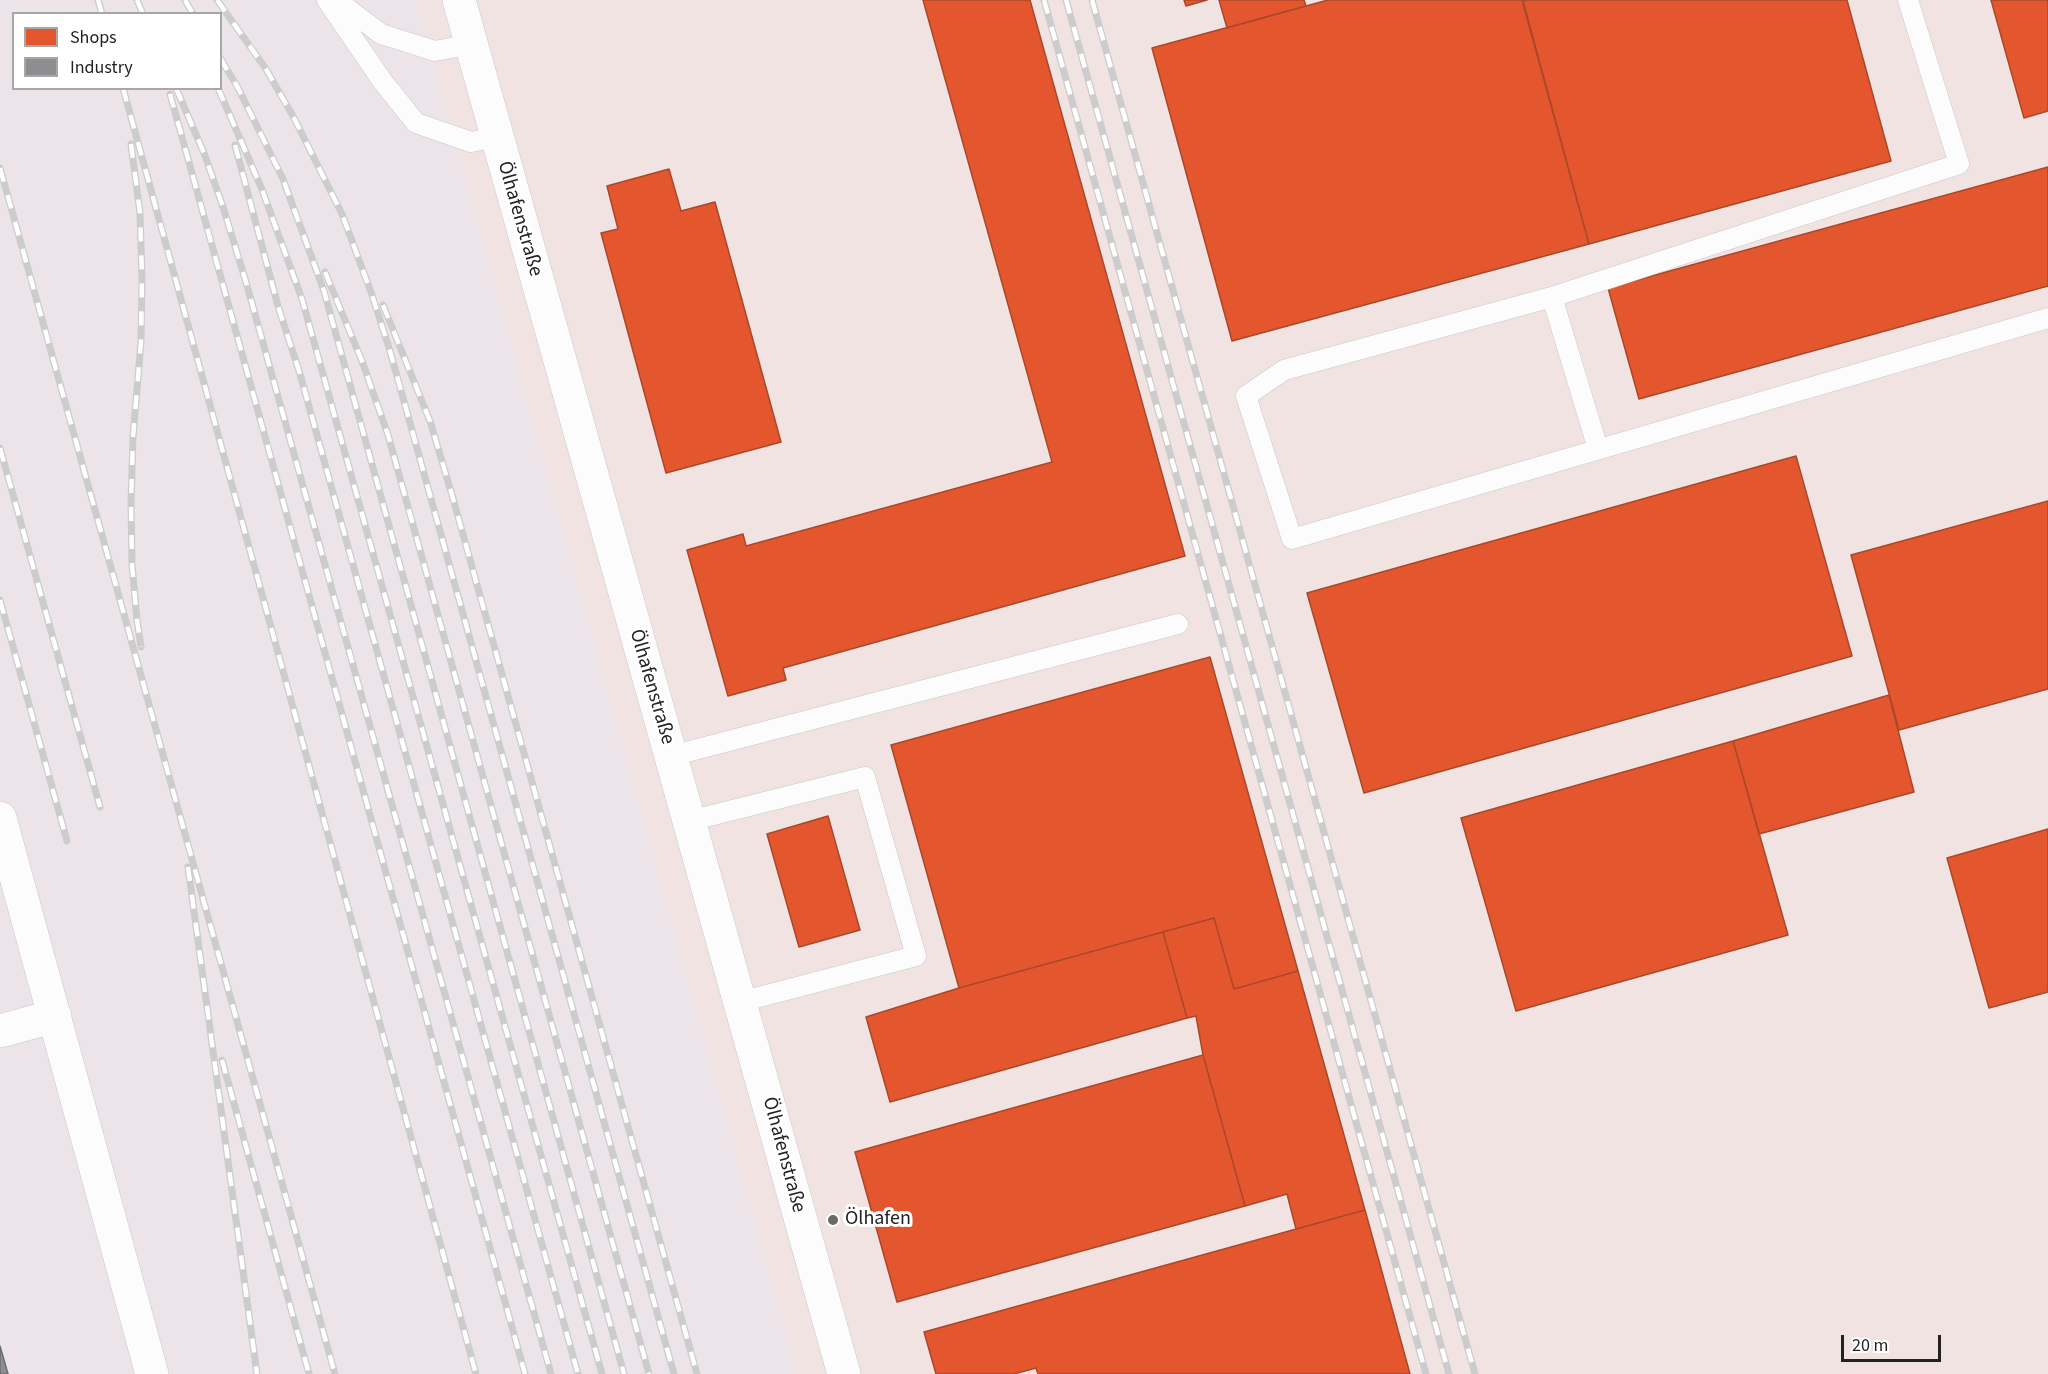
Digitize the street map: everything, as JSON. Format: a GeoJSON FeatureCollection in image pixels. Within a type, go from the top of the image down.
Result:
{"type":"FeatureCollection","features":[{"type":"Feature","properties":{"kind":"street","name":"Ölhafenstraße"},"geometry":{"type":"LineString","coordinates":[[459,0],[844,1374]]}},
{"type":"Feature","properties":{"kind":"street"},"geometry":{"type":"LineString","coordinates":[[0,818],[153,1374]]}},
{"type":"Feature","properties":{"kind":"street"},"geometry":{"type":"LineString","coordinates":[[0,1031],[55,1016]]}},
{"type":"Feature","properties":{"kind":"lane"},"geometry":{"type":"LineString","coordinates":[[327,0],[383,82],[416,123],[471,142],[496,137]]}},
{"type":"Feature","properties":{"kind":"lane"},"geometry":{"type":"LineString","coordinates":[[336,0],[381,34],[435,51],[471,44]]}},
{"type":"Feature","properties":{"kind":"lane"},"geometry":{"type":"LineString","coordinates":[[1908,0],[1959,164],[1552,297],[1284,369],[1246,396],[1292,539],[2048,318]]}},
{"type":"Feature","properties":{"kind":"lane"},"geometry":{"type":"LineString","coordinates":[[1552,297],[1598,449]]}},
{"type":"Feature","properties":{"kind":"lane"},"geometry":{"type":"LineString","coordinates":[[671,756],[1178,624]]}},
{"type":"Feature","properties":{"kind":"lane"},"geometry":{"type":"LineString","coordinates":[[689,821],[865,777],[916,956],[740,1002]]}},
{"type":"Feature","properties":{"kind":"shaded area"},"geometry":{"type":"Polygon","coordinates":[[[0,0],[416,0],[797,1374],[0,1374],[0,0]]]}},
{"type":"Feature","properties":{"kind":"shaded area"},"geometry":{"type":"Polygon","coordinates":[[[416,0],[2048,0],[2048,1374],[797,1374],[416,0]]]}},
{"type":"Feature","properties":{"kind":"building: Shops"},"geometry":{"type":"Polygon","coordinates":[[[923,0],[1030,0],[1185,556],[783,668],[786,680],[728,696],[687,550],[743,534],[746,546],[1052,462],[923,0]]]}},
{"type":"Feature","properties":{"kind":"building: Shops"},"geometry":{"type":"Polygon","coordinates":[[[1184,0],[1207,0],[1186,6],[1184,0]]]}},
{"type":"Feature","properties":{"kind":"building: Shops"},"geometry":{"type":"Polygon","coordinates":[[[1219,0],[1304,0],[1306,6],[1227,28],[1219,0]]]}},
{"type":"Feature","properties":{"kind":"building: Shops"},"geometry":{"type":"Polygon","coordinates":[[[1328,0],[1522,0],[1589,244],[1232,341],[1152,48],[1328,0]]]}},
{"type":"Feature","properties":{"kind":"building: Shops"},"geometry":{"type":"Polygon","coordinates":[[[1847,0],[1891,161],[1589,244],[1523,1],[1847,0]]]}},
{"type":"Feature","properties":{"kind":"building: Shops"},"geometry":{"type":"Polygon","coordinates":[[[1991,0],[2048,0],[2048,111],[2024,118],[1991,0]]]}},
{"type":"Feature","properties":{"kind":"building: Shops"},"geometry":{"type":"Polygon","coordinates":[[[2048,167],[2048,286],[1639,399],[1608,288],[2048,167]]]}},
{"type":"Feature","properties":{"kind":"building: Shops"},"geometry":{"type":"Polygon","coordinates":[[[669,169],[681,211],[715,202],[781,442],[666,473],[601,233],[618,229],[607,186],[669,169]]]}},
{"type":"Feature","properties":{"kind":"building: Shops"},"geometry":{"type":"Polygon","coordinates":[[[1796,456],[1852,656],[1364,793],[1307,593],[1796,456]]]}},
{"type":"Feature","properties":{"kind":"building: Shops"},"geometry":{"type":"Polygon","coordinates":[[[2048,501],[2048,689],[1899,730],[1851,555],[2048,501]]]}},
{"type":"Feature","properties":{"kind":"building: Shops"},"geometry":{"type":"Polygon","coordinates":[[[1210,657],[1298,971],[1234,989],[1214,918],[959,988],[891,745],[1210,657]]]}},
{"type":"Feature","properties":{"kind":"building: Shops"},"geometry":{"type":"Polygon","coordinates":[[[1889,695],[1914,792],[1759,834],[1733,741],[1889,695]]]}},
{"type":"Feature","properties":{"kind":"building: Shops"},"geometry":{"type":"Polygon","coordinates":[[[1733,741],[1788,935],[1516,1011],[1461,818],[1733,741]]]}},
{"type":"Feature","properties":{"kind":"building: Shops"},"geometry":{"type":"Polygon","coordinates":[[[828,816],[860,930],[799,947],[767,834],[828,816]]]}},
{"type":"Feature","properties":{"kind":"building: Shops"},"geometry":{"type":"Polygon","coordinates":[[[2048,829],[2048,992],[1989,1008],[1947,858],[2048,829]]]}},
{"type":"Feature","properties":{"kind":"building: Shops"},"geometry":{"type":"Polygon","coordinates":[[[1214,918],[1234,989],[1298,971],[1365,1210],[1296,1229],[1287,1194],[1245,1206],[1203,1055],[1196,1016],[1187,1018],[1163,932],[1214,918]]]}},
{"type":"Feature","properties":{"kind":"building: Shops"},"geometry":{"type":"Polygon","coordinates":[[[1163,932],[1187,1018],[890,1102],[866,1017],[959,988],[1163,932]]]}},
{"type":"Feature","properties":{"kind":"building: Shops"},"geometry":{"type":"Polygon","coordinates":[[[1203,1055],[1245,1206],[897,1302],[855,1152],[1203,1055]]]}},
{"type":"Feature","properties":{"kind":"building: Shops"},"geometry":{"type":"Polygon","coordinates":[[[1365,1210],[1410,1374],[1038,1374],[1036,1368],[1014,1374],[936,1374],[924,1332],[1365,1210]]]}},
{"type":"Feature","properties":{"kind":"building: Industry"},"geometry":{"type":"Polygon","coordinates":[[[0,1346],[8,1374],[0,1374],[0,1346]]]}},
{"type":"Feature","properties":{"kind":"railway"},"geometry":{"type":"LineString","coordinates":[[98,0],[101,12]]}},
{"type":"Feature","properties":{"kind":"railway"},"geometry":{"type":"LineString","coordinates":[[137,0],[142,12]]}},
{"type":"Feature","properties":{"kind":"railway"},"geometry":{"type":"LineString","coordinates":[[185,0],[192,12]]}},
{"type":"Feature","properties":{"kind":"railway"},"geometry":{"type":"LineString","coordinates":[[217,0],[266,69],[294,118],[342,214],[372,295],[390,351],[674,1374]]}},
{"type":"Feature","properties":{"kind":"railway"},"geometry":{"type":"LineString","coordinates":[[1044,0],[1426,1374]]}},
{"type":"Feature","properties":{"kind":"railway"},"geometry":{"type":"LineString","coordinates":[[1066,0],[1449,1374]]}},
{"type":"Feature","properties":{"kind":"railway"},"geometry":{"type":"LineString","coordinates":[[1092,0],[1475,1374]]}},
{"type":"Feature","properties":{"kind":"railway"},"geometry":{"type":"LineString","coordinates":[[222,61],[237,86],[283,179],[324,291],[624,1374]]}},
{"type":"Feature","properties":{"kind":"railway"},"geometry":{"type":"LineString","coordinates":[[124,90],[476,1374]]}},
{"type":"Feature","properties":{"kind":"railway"},"geometry":{"type":"LineString","coordinates":[[177,90],[204,153],[246,282],[551,1374]]}},
{"type":"Feature","properties":{"kind":"railway"},"geometry":{"type":"LineString","coordinates":[[219,90],[261,187],[302,299],[602,1374]]}},
{"type":"Feature","properties":{"kind":"railway"},"geometry":{"type":"LineString","coordinates":[[170,94],[525,1374]]}},
{"type":"Feature","properties":{"kind":"railway"},"geometry":{"type":"LineString","coordinates":[[131,144],[140,213],[142,277],[141,342],[133,437],[131,503],[132,564],[141,647]]}},
{"type":"Feature","properties":{"kind":"railway"},"geometry":{"type":"LineString","coordinates":[[235,145],[278,306],[300,374],[578,1374]]}},
{"type":"Feature","properties":{"kind":"railway"},"geometry":{"type":"LineString","coordinates":[[0,168],[335,1374]]}},
{"type":"Feature","properties":{"kind":"railway"},"geometry":{"type":"LineString","coordinates":[[325,272],[362,361],[388,435],[649,1374]]}},
{"type":"Feature","properties":{"kind":"railway"},"geometry":{"type":"LineString","coordinates":[[383,305],[430,421],[452,495],[697,1374]]}},
{"type":"Feature","properties":{"kind":"railway"},"geometry":{"type":"LineString","coordinates":[[0,448],[100,807]]}},
{"type":"Feature","properties":{"kind":"railway"},"geometry":{"type":"LineString","coordinates":[[0,600],[67,841]]}},
{"type":"Feature","properties":{"kind":"railway"},"geometry":{"type":"LineString","coordinates":[[188,867],[257,1374]]}},
{"type":"Feature","properties":{"kind":"railway"},"geometry":{"type":"LineString","coordinates":[[222,1060],[309,1374]]}},
{"type":"Feature","properties":{"kind":"place","name":"Ölhafen"},"geometry":{"type":"Point","coordinates":[833,1220]}}]}
